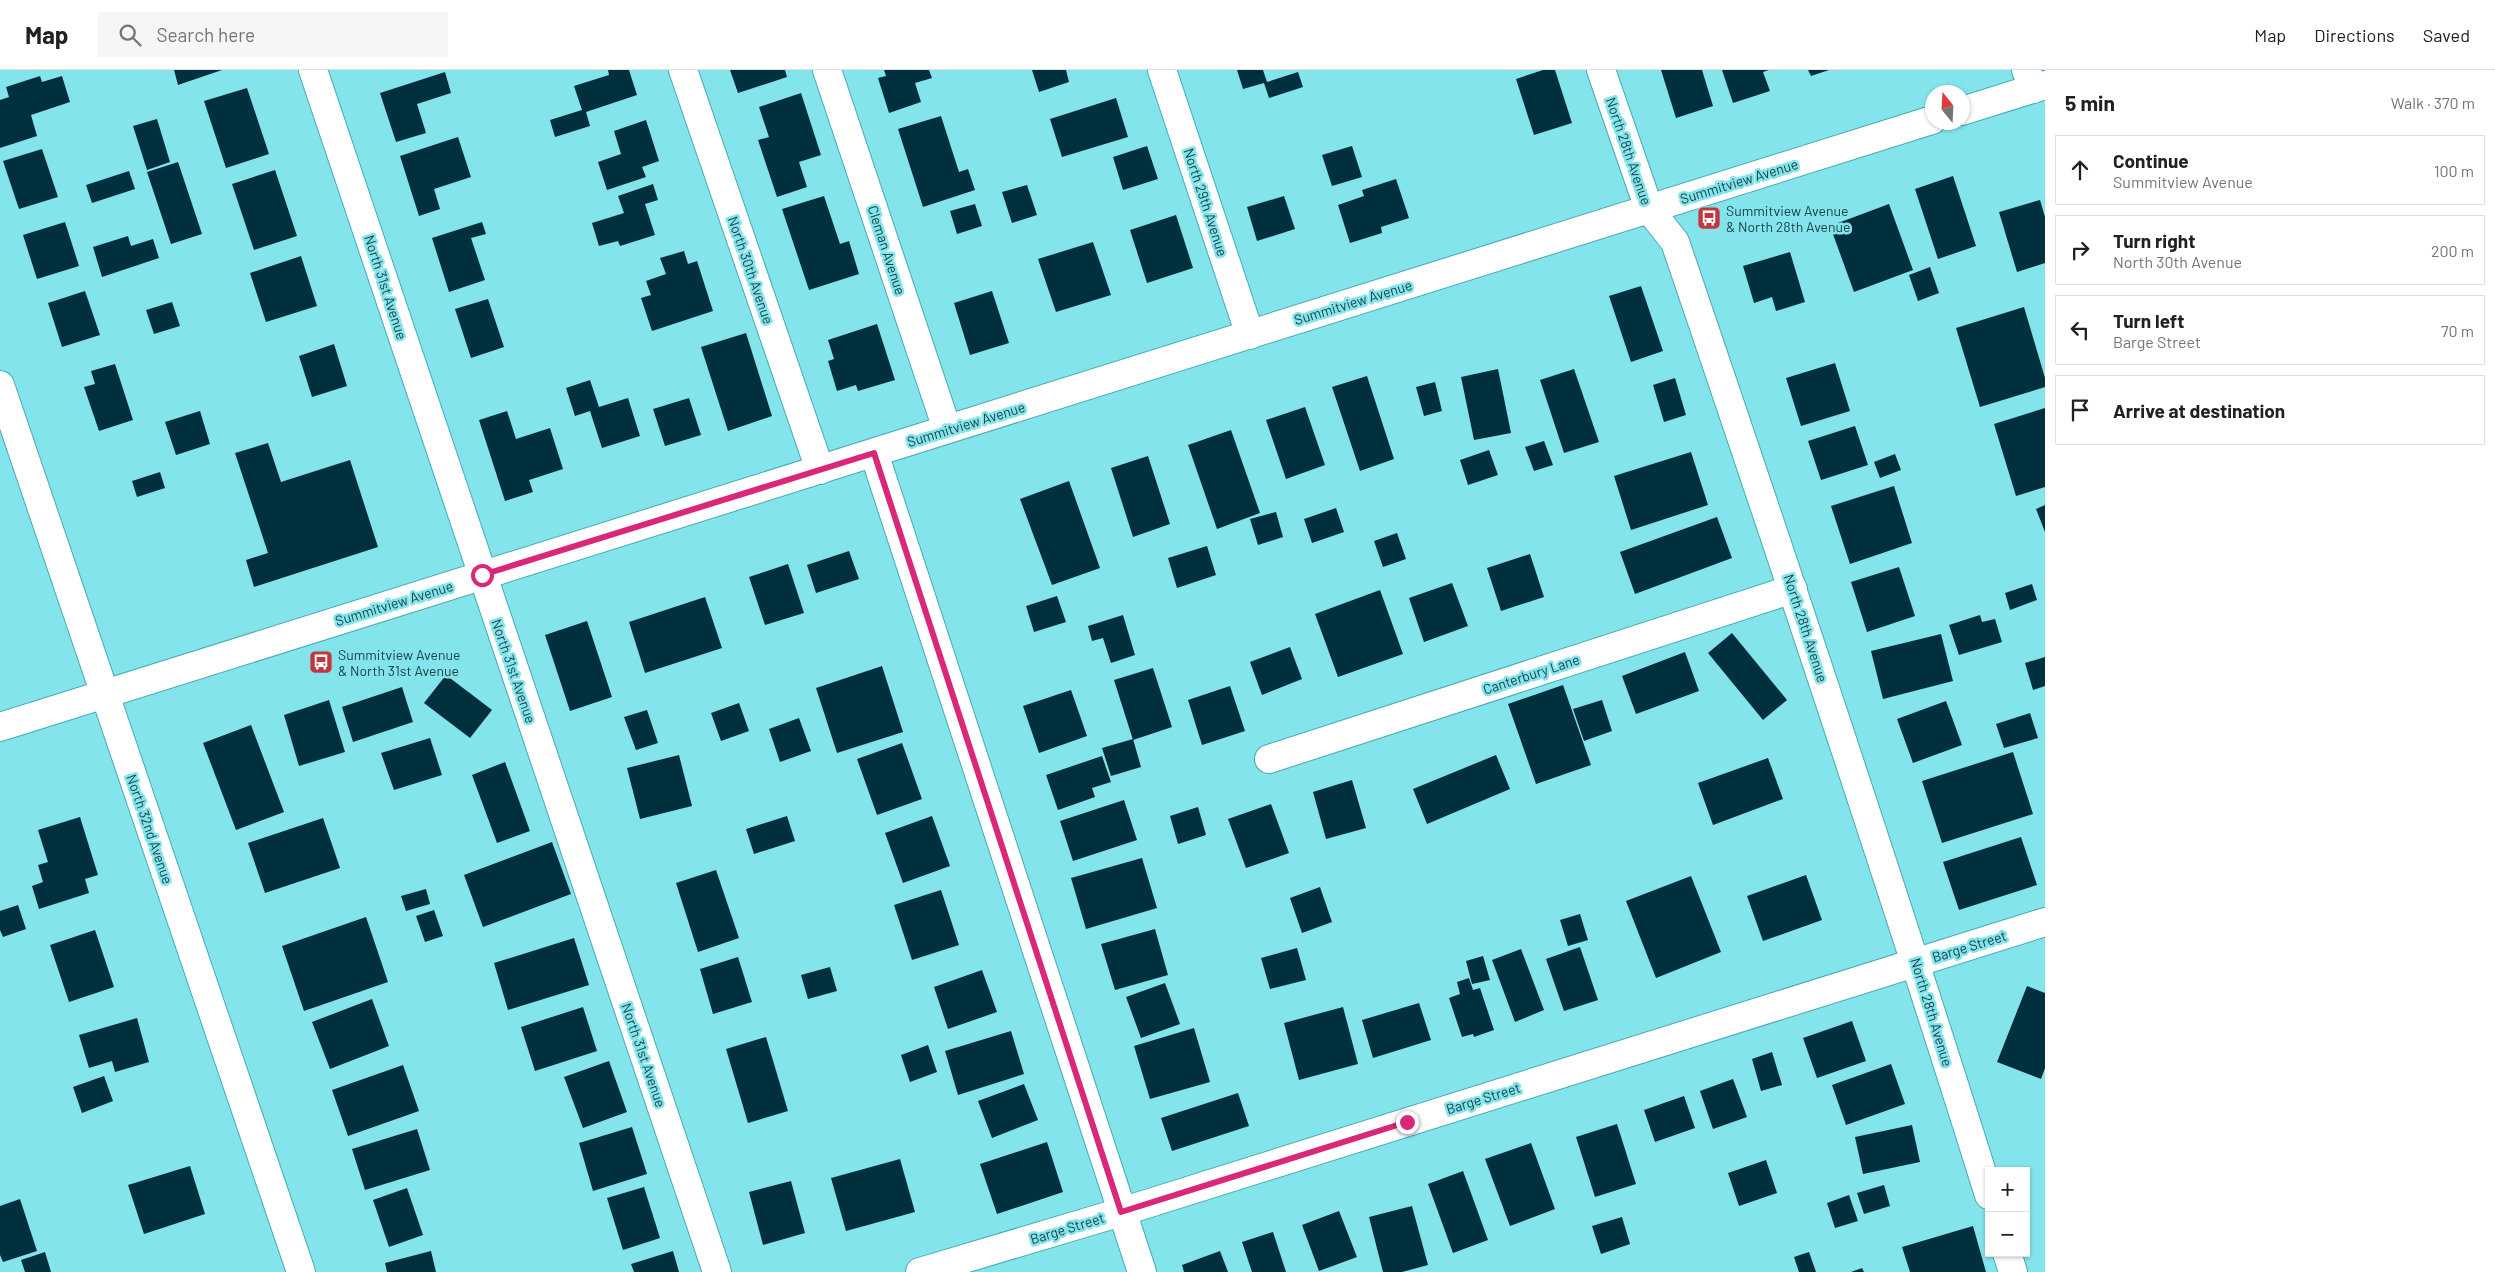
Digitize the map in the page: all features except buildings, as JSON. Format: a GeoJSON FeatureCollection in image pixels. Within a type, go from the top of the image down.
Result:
{"type":"FeatureCollection","features":[{"type":"Feature","properties":{"kind":"street","name":"North 31st Avenue"},"geometry":{"type":"LineString","coordinates":[[313,70],[717,1272]]}},
{"type":"Feature","properties":{"kind":"street","name":"North 30th Avenue"},"geometry":{"type":"LineString","coordinates":[[683,70],[820,470]]}},
{"type":"Feature","properties":{"kind":"street","name":"Cleman Avenue"},"geometry":{"type":"LineString","coordinates":[[827,70],[947,430]]}},
{"type":"Feature","properties":{"kind":"street","name":"North 29th Avenue"},"geometry":{"type":"LineString","coordinates":[[1162,70],[1250,335]]}},
{"type":"Feature","properties":{"kind":"street","name":"North 28th Avenue"},"geometry":{"type":"LineString","coordinates":[[1601,70],[1649,209],[1675,242],[1793,589],[1916,962],[1985,1182]]}},
{"type":"Feature","properties":{"kind":"street"},"geometry":{"type":"LineString","coordinates":[[1970,108],[2035,81]]}},
{"type":"Feature","properties":{"kind":"street","name":"Summitview Avenue"},"geometry":{"type":"LineString","coordinates":[[0,727],[1925,122]]}},
{"type":"Feature","properties":{"kind":"street","name":"North 32nd Avenue"},"geometry":{"type":"LineString","coordinates":[[0,385],[301,1272]]}},
{"type":"Feature","properties":{"kind":"street"},"geometry":{"type":"LineString","coordinates":[[874,453],[1142,1272]]}},
{"type":"Feature","properties":{"kind":"street","name":"Canterbury Lane"},"geometry":{"type":"LineString","coordinates":[[1269,759],[1793,589]]}},
{"type":"Feature","properties":{"kind":"street","name":"Barge Street"},"geometry":{"type":"LineString","coordinates":[[920,1272],[1121,1212],[2045,922]]}},
{"type":"Feature","properties":{"kind":"street"},"geometry":{"type":"LineString","coordinates":[[2008,1257],[2013,1272]]}},
{"type":"Feature","properties":{"kind":"place","name":"Summitview Avenue & North 28th Avenue"},"geometry":{"type":"Point","coordinates":[1709,218]}},
{"type":"Feature","properties":{"kind":"place","name":"Summitview Avenue & North 31st Avenue"},"geometry":{"type":"Point","coordinates":[321,662]}},
{"type":"Feature","properties":{"kind":"route"},"geometry":{"type":"LineString","coordinates":[[482,575],[874,453],[1121,1212],[1407,1122]]}}]}
